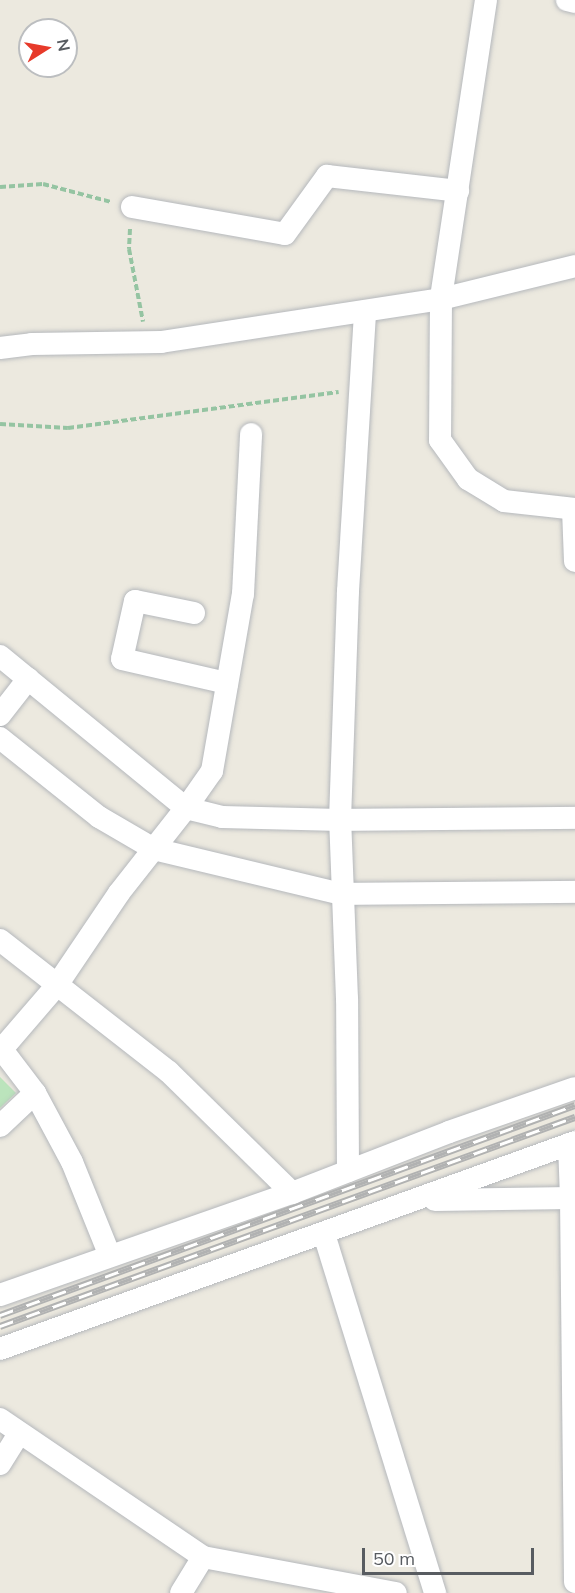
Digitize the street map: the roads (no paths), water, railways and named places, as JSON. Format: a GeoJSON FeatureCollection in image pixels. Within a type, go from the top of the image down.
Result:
{"type":"FeatureCollection","features":[{"type":"Feature","properties":{"kind":"street"},"geometry":{"type":"LineString","coordinates":[[486,0],[441,299],[440,440],[468,479],[504,501],[574,509],[575,561]]}},
{"type":"Feature","properties":{"kind":"street"},"geometry":{"type":"LineString","coordinates":[[567,0],[575,2]]}},
{"type":"Feature","properties":{"kind":"street"},"geometry":{"type":"LineString","coordinates":[[132,207],[285,234],[327,176],[458,191]]}},
{"type":"Feature","properties":{"kind":"street"},"geometry":{"type":"LineString","coordinates":[[0,348],[32,344],[147,343],[365,312],[441,299],[575,266]]}},
{"type":"Feature","properties":{"kind":"street"},"geometry":{"type":"LineString","coordinates":[[348,1171],[347,999],[340,820],[348,591],[365,312]]}},
{"type":"Feature","properties":{"kind":"street"},"geometry":{"type":"LineString","coordinates":[[111,1256],[72,1162],[35,1093],[1,1048],[57,985],[119,893],[212,771],[243,594],[251,434]]}},
{"type":"Feature","properties":{"kind":"street"},"geometry":{"type":"LineString","coordinates":[[195,613],[135,601],[122,659],[227,683]]}},
{"type":"Feature","properties":{"kind":"street"},"geometry":{"type":"LineString","coordinates":[[0,656],[186,808],[222,817],[340,820],[575,818]]}},
{"type":"Feature","properties":{"kind":"street"},"geometry":{"type":"LineString","coordinates":[[0,715],[28,679]]}},
{"type":"Feature","properties":{"kind":"street"},"geometry":{"type":"LineString","coordinates":[[0,738],[99,817],[154,849],[342,894],[575,892]]}},
{"type":"Feature","properties":{"kind":"street"},"geometry":{"type":"LineString","coordinates":[[0,940],[169,1072],[292,1193]]}},
{"type":"Feature","properties":{"kind":"street"},"geometry":{"type":"LineString","coordinates":[[0,1295],[292,1193],[449,1132],[575,1088]]}},
{"type":"Feature","properties":{"kind":"street"},"geometry":{"type":"LineString","coordinates":[[0,1126],[35,1093]]}},
{"type":"Feature","properties":{"kind":"street"},"geometry":{"type":"LineString","coordinates":[[0,1348],[324,1234],[572,1143],[575,1582]]}},
{"type":"Feature","properties":{"kind":"street"},"geometry":{"type":"LineString","coordinates":[[416,1200],[573,1198]]}},
{"type":"Feature","properties":{"kind":"street"},"geometry":{"type":"LineString","coordinates":[[324,1234],[435,1593]]}},
{"type":"Feature","properties":{"kind":"street"},"geometry":{"type":"LineString","coordinates":[[0,1419],[203,1557],[396,1593]]}},
{"type":"Feature","properties":{"kind":"street"},"geometry":{"type":"LineString","coordinates":[[0,1464],[20,1433]]}},
{"type":"Feature","properties":{"kind":"street"},"geometry":{"type":"LineString","coordinates":[[181,1593],[203,1557]]}},
{"type":"Feature","properties":{"kind":"railway"},"geometry":{"type":"LineString","coordinates":[[0,1315],[575,1105]]}},
{"type":"Feature","properties":{"kind":"railway"},"geometry":{"type":"LineString","coordinates":[[0,1326],[575,1117]]}}]}
